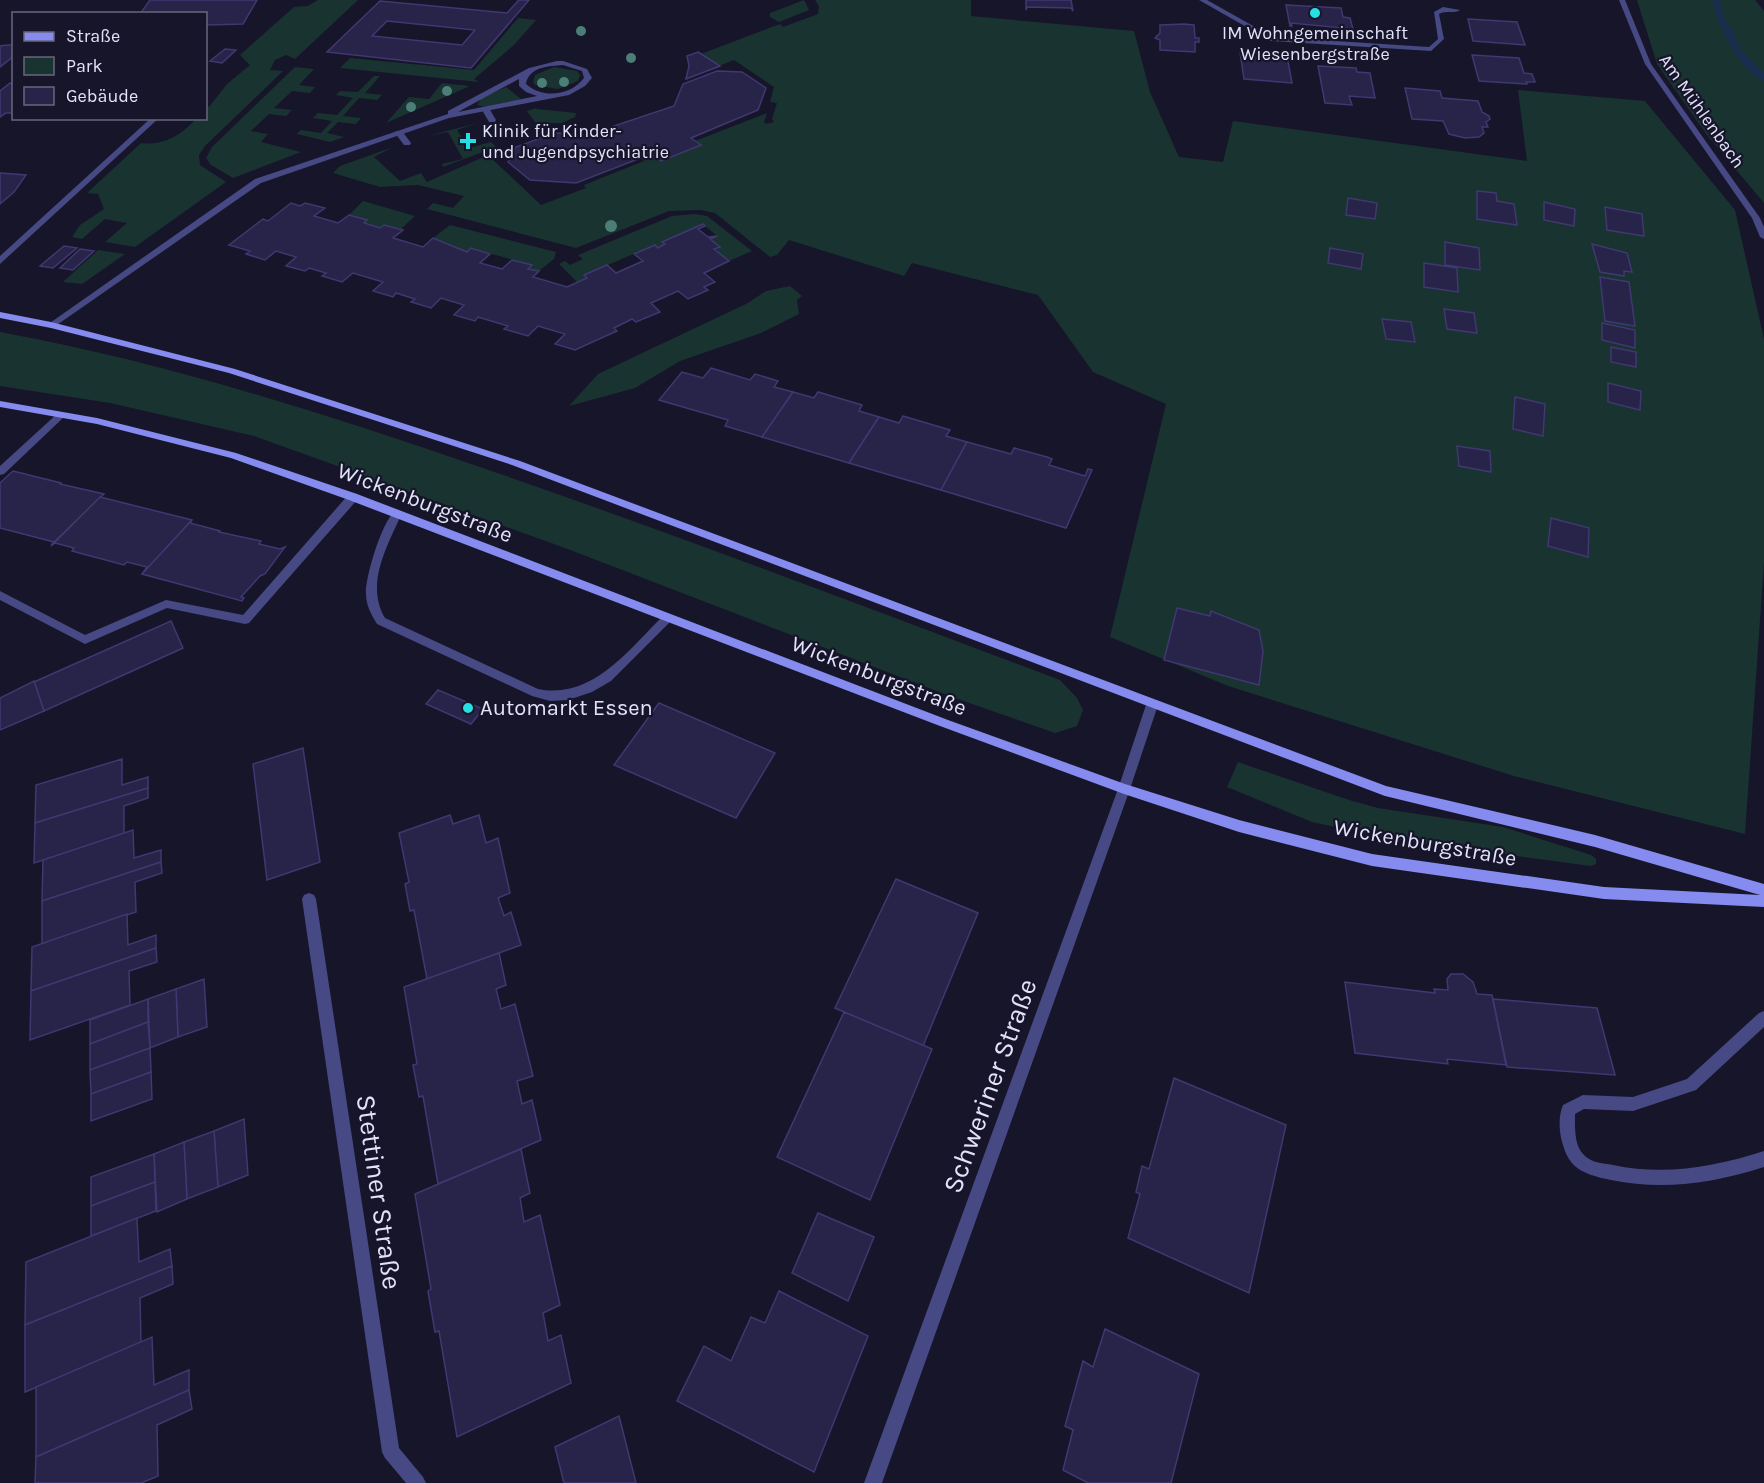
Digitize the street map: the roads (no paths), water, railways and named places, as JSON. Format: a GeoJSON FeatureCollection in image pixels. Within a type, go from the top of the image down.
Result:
{"type":"FeatureCollection","features":[{"type":"Feature","properties":{"kind":"main road","name":"Wickenburgstraße"},"geometry":{"type":"LineString","coordinates":[[0,315],[51,325],[232,371],[516,463],[747,548],[1152,705],[1385,791],[1595,841],[1764,890]]}},
{"type":"Feature","properties":{"kind":"main road","name":"Wickenburgstraße"},"geometry":{"type":"LineString","coordinates":[[0,404],[61,415],[233,455],[354,497],[396,515],[1124,789],[1239,826],[1372,860],[1604,893],[1764,901]]}},
{"type":"Feature","properties":{"kind":"street"},"geometry":{"type":"LineString","coordinates":[[1202,0],[1271,39],[1431,49],[1441,39],[1436,13],[1443,9],[1457,10]]}},
{"type":"Feature","properties":{"kind":"street","name":"Am Mühlenbach"},"geometry":{"type":"LineString","coordinates":[[1622,0],[1648,64],[1756,218],[1764,237]]}},
{"type":"Feature","properties":{"kind":"street"},"geometry":{"type":"LineString","coordinates":[[51,325],[249,185],[448,116],[486,111],[546,96],[564,94],[581,87],[588,78],[588,73],[579,66],[563,63],[546,64],[473,99],[448,116]]}},
{"type":"Feature","properties":{"kind":"street"},"geometry":{"type":"LineString","coordinates":[[528,72],[522,79],[525,89],[546,96]]}},
{"type":"Feature","properties":{"kind":"street"},"geometry":{"type":"LineString","coordinates":[[486,111],[492,120]]}},
{"type":"Feature","properties":{"kind":"street"},"geometry":{"type":"LineString","coordinates":[[0,261],[154,120]]}},
{"type":"Feature","properties":{"kind":"street"},"geometry":{"type":"LineString","coordinates":[[399,132],[407,143]]}},
{"type":"Feature","properties":{"kind":"street"},"geometry":{"type":"LineString","coordinates":[[0,472],[61,415]]}},
{"type":"Feature","properties":{"kind":"street"},"geometry":{"type":"LineString","coordinates":[[0,595],[85,640],[166,604],[245,620],[354,497]]}},
{"type":"Feature","properties":{"kind":"street"},"geometry":{"type":"LineString","coordinates":[[396,515],[371,584],[370,600],[373,612],[381,621],[536,693],[568,695],[588,689],[607,678],[668,618]]}},
{"type":"Feature","properties":{"kind":"street","name":"Schweriner Straße"},"geometry":{"type":"LineString","coordinates":[[873,1483],[1124,789],[1152,705]]}},
{"type":"Feature","properties":{"kind":"street","name":"Stettiner Straße"},"geometry":{"type":"LineString","coordinates":[[309,899],[391,1452],[417,1483]]}},
{"type":"Feature","properties":{"kind":"street"},"geometry":{"type":"LineString","coordinates":[[1764,1018],[1690,1085],[1634,1104],[1583,1102],[1568,1110],[1566,1128],[1572,1152],[1584,1165],[1636,1179],[1696,1177],[1764,1159]]}},
{"type":"Feature","properties":{"kind":"waterway"},"geometry":{"type":"LineString","coordinates":[[1716,0],[1721,20],[1730,33],[1736,50],[1764,78]]}},
{"type":"Feature","properties":{"kind":"place","name":"IM Wohngemeinschaft Wiesenbergstraße"},"geometry":{"type":"Point","coordinates":[1315,13]}},
{"type":"Feature","properties":{"kind":"place","name":"Klinik für Kinder- und Jugendpsychiatrie"},"geometry":{"type":"Point","coordinates":[468,141]}},
{"type":"Feature","properties":{"kind":"place","name":"Automarkt Essen"},"geometry":{"type":"Point","coordinates":[468,708]}}]}
